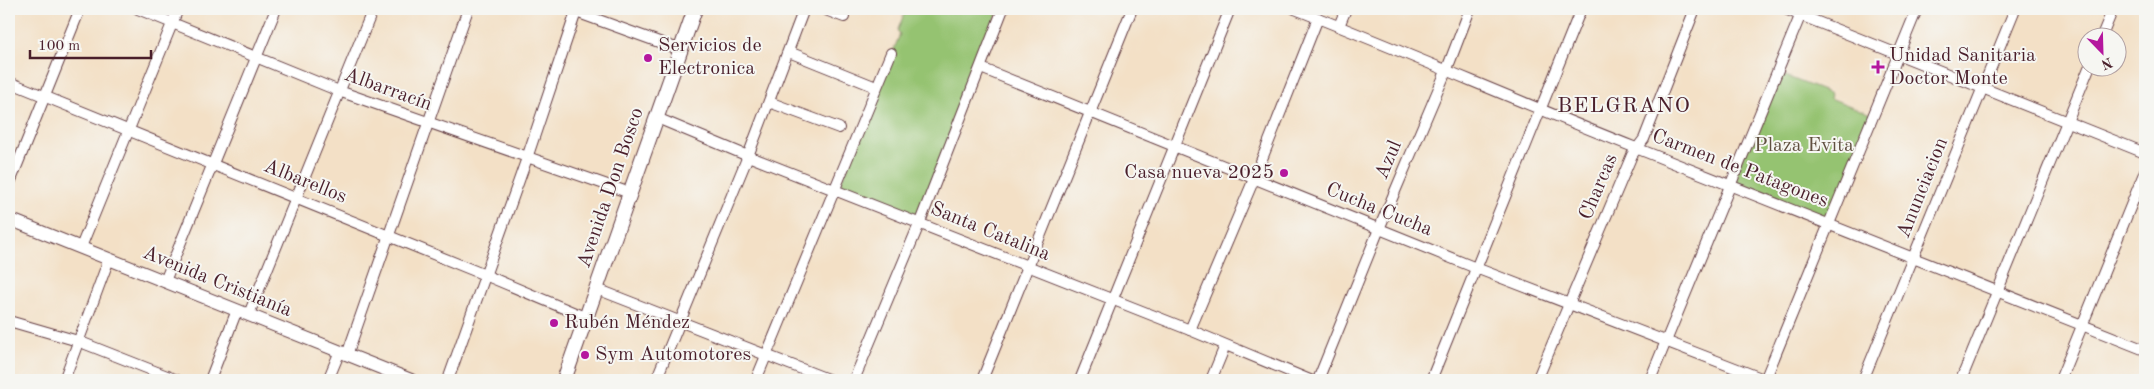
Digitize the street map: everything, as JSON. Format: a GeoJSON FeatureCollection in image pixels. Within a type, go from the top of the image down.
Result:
{"type":"FeatureCollection","features":[{"type":"Feature","properties":{"kind":"main road","name":"Avenida Don Bosco"},"geometry":{"type":"LineString","coordinates":[[564,380],[695,9]]}},
{"type":"Feature","properties":{"kind":"street"},"geometry":{"type":"LineString","coordinates":[[9,185],[80,9]]}},
{"type":"Feature","properties":{"kind":"street","name":"Albarracín"},"geometry":{"type":"LineString","coordinates":[[138,9],[339,91],[630,194]]}},
{"type":"Feature","properties":{"kind":"street"},"geometry":{"type":"LineString","coordinates":[[81,247],[178,9]]}},
{"type":"Feature","properties":{"kind":"street"},"geometry":{"type":"LineString","coordinates":[[165,281],[276,9]]}},
{"type":"Feature","properties":{"kind":"street"},"geometry":{"type":"LineString","coordinates":[[210,380],[296,198],[373,9]]}},
{"type":"Feature","properties":{"kind":"street"},"geometry":{"type":"LineString","coordinates":[[328,380],[343,353],[390,236],[468,9]]}},
{"type":"Feature","properties":{"kind":"street"},"geometry":{"type":"LineString","coordinates":[[656,380],[748,156],[804,9]]}},
{"type":"Feature","properties":{"kind":"street"},"geometry":{"type":"LineString","coordinates":[[823,9],[844,17]]}},
{"type":"Feature","properties":{"kind":"street"},"geometry":{"type":"LineString","coordinates":[[857,379],[1003,9]]}},
{"type":"Feature","properties":{"kind":"street"},"geometry":{"type":"LineString","coordinates":[[982,380],[1132,9]]}},
{"type":"Feature","properties":{"kind":"street"},"geometry":{"type":"LineString","coordinates":[[1080,380],[1230,9]]}},
{"type":"Feature","properties":{"kind":"street","name":"Carmen de Patagones"},"geometry":{"type":"LineString","coordinates":[[1296,9],[1637,148],[1830,223],[2145,350]]}},
{"type":"Feature","properties":{"kind":"street"},"geometry":{"type":"LineString","coordinates":[[1339,26],[1346,9]]}},
{"type":"Feature","properties":{"kind":"street","name":"Azul"},"geometry":{"type":"LineString","coordinates":[[1318,380],[1378,229],[1447,69],[1470,9]]}},
{"type":"Feature","properties":{"kind":"street"},"geometry":{"type":"LineString","coordinates":[[1431,380],[1581,9]]}},
{"type":"Feature","properties":{"kind":"street","name":"Charcas"},"geometry":{"type":"LineString","coordinates":[[1537,380],[1632,155],[1644,139],[1695,9]]}},
{"type":"Feature","properties":{"kind":"street"},"geometry":{"type":"LineString","coordinates":[[1785,9],[1802,12],[1898,54],[2066,123],[2145,153]]}},
{"type":"Feature","properties":{"kind":"street"},"geometry":{"type":"LineString","coordinates":[[1765,380],[1916,9]]}},
{"type":"Feature","properties":{"kind":"street","name":"Anunciacion"},"geometry":{"type":"LineString","coordinates":[[1863,380],[2015,9]]}},
{"type":"Feature","properties":{"kind":"street"},"geometry":{"type":"LineString","coordinates":[[2106,28],[2113,9]]}},
{"type":"Feature","properties":{"kind":"street"},"geometry":{"type":"LineString","coordinates":[[448,380],[527,158],[574,10],[680,50]]}},
{"type":"Feature","properties":{"kind":"street"},"geometry":{"type":"LineString","coordinates":[[1650,380],[1802,12]]}},
{"type":"Feature","properties":{"kind":"street"},"geometry":{"type":"LineString","coordinates":[[1190,330],[1254,179],[1318,18]]}},
{"type":"Feature","properties":{"kind":"street"},"geometry":{"type":"LineString","coordinates":[[789,52],[876,87]]}},
{"type":"Feature","properties":{"kind":"street"},"geometry":{"type":"LineString","coordinates":[[756,380],[891,54]]}},
{"type":"Feature","properties":{"kind":"street","name":"Cucha Cucha"},"geometry":{"type":"LineString","coordinates":[[981,68],[1378,229],[1765,380]]}},
{"type":"Feature","properties":{"kind":"street"},"geometry":{"type":"LineString","coordinates":[[1961,380],[2085,78]]}},
{"type":"Feature","properties":{"kind":"street","name":"Albarellos"},"geometry":{"type":"LineString","coordinates":[[9,82],[486,275],[587,318]]}},
{"type":"Feature","properties":{"kind":"street"},"geometry":{"type":"LineString","coordinates":[[769,102],[839,128]]}},
{"type":"Feature","properties":{"kind":"street","name":"Santa Catalina"},"geometry":{"type":"LineString","coordinates":[[657,118],[748,156],[920,222],[1113,301],[1190,330],[1310,380]]}},
{"type":"Feature","properties":{"kind":"street"},"geometry":{"type":"LineString","coordinates":[[2060,380],[2145,171]]}},
{"type":"Feature","properties":{"kind":"street","name":"Avenida Cristianía"},"geometry":{"type":"LineString","coordinates":[[9,219],[411,380]]}},
{"type":"Feature","properties":{"kind":"street"},"geometry":{"type":"LineString","coordinates":[[64,380],[109,259]]}},
{"type":"Feature","properties":{"kind":"street"},"geometry":{"type":"LineString","coordinates":[[597,289],[830,380]]}},
{"type":"Feature","properties":{"kind":"street"},"geometry":{"type":"LineString","coordinates":[[9,321],[78,341],[177,380]]}},
{"type":"Feature","properties":{"kind":"street"},"geometry":{"type":"LineString","coordinates":[[1211,380],[1225,346]]}},
{"type":"Feature","properties":{"kind":"green space"},"geometry":{"type":"Polygon","coordinates":[[[906,9],[999,9],[919,216],[916,217],[844,189],[841,182],[900,34],[897,32],[906,9]]]}},
{"type":"Feature","properties":{"kind":"green space","name":"Plaza Evita"},"geometry":{"type":"Polygon","coordinates":[[[1778,73],[1831,94],[1830,98],[1873,115],[1830,223],[1731,184],[1778,73]]]}},
{"type":"Feature","properties":{"kind":"place","name":"Servicios de Electronica"},"geometry":{"type":"Point","coordinates":[648,58]}},
{"type":"Feature","properties":{"kind":"place","name":"Unidad Sanitaria Doctor Monte"},"geometry":{"type":"Point","coordinates":[1878,67]}},
{"type":"Feature","properties":{"kind":"place","name":"Casa nueva 2025"},"geometry":{"type":"Point","coordinates":[1284,173]}},
{"type":"Feature","properties":{"kind":"place","name":"Rubén Méndez"},"geometry":{"type":"Point","coordinates":[554,323]}},
{"type":"Feature","properties":{"kind":"place","name":"Sym Automotores"},"geometry":{"type":"Point","coordinates":[585,355]}},
{"type":"Feature","properties":{"kind":"district","name":"BELGRANO"},"geometry":{"type":"Point","coordinates":[1624,106]}}]}
